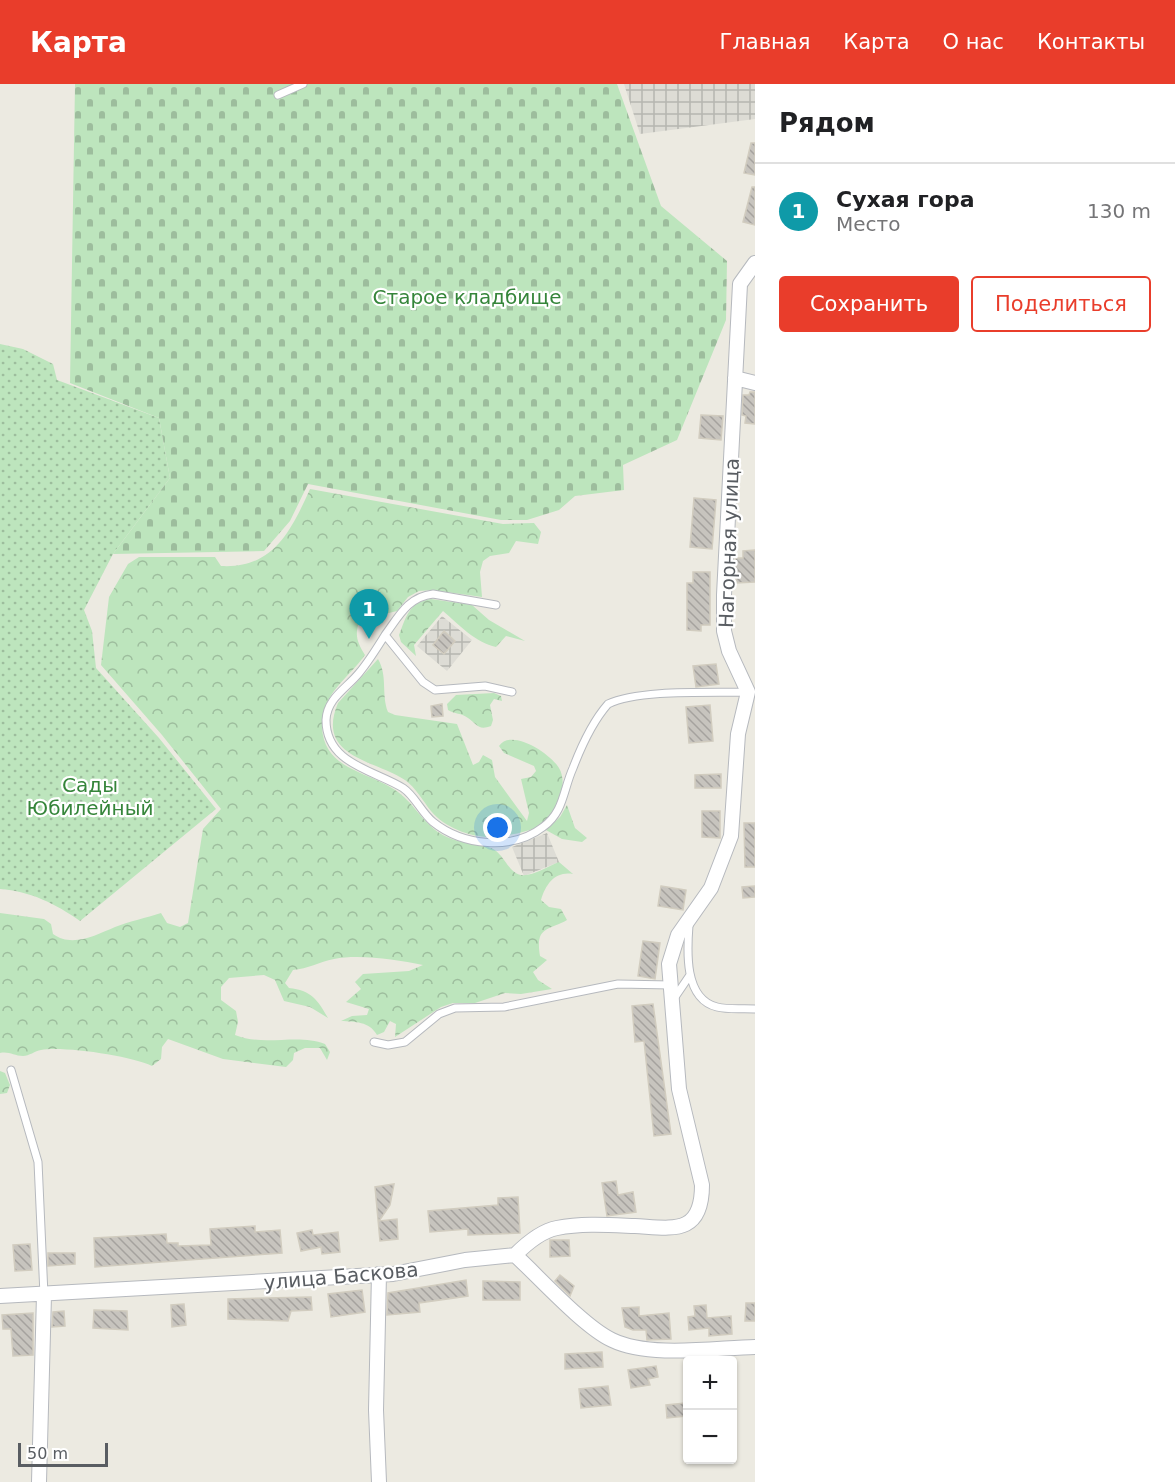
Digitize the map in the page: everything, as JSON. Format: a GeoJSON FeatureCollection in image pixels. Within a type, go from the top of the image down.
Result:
{"type":"FeatureCollection","features":[{"type":"Feature","properties":{"kind":"street","name":"Нагорная улица"},"geometry":{"type":"LineString","coordinates":[[752,691],[729,651],[723,617],[740,284],[755,263]]}},
{"type":"Feature","properties":{"kind":"street"},"geometry":{"type":"LineString","coordinates":[[735,378],[755,383]]}},
{"type":"Feature","properties":{"kind":"street"},"geometry":{"type":"LineString","coordinates":[[752,691],[738,734],[731,837],[716,877],[690,920],[678,935],[671,954],[672,1002],[679,1089],[702,1185],[702,1201],[698,1211],[680,1227],[670,1230],[616,1226],[557,1228],[536,1238],[514,1255],[590,1324],[613,1340],[648,1348],[755,1347]]}},
{"type":"Feature","properties":{"kind":"street","name":"улица Баскова"},"geometry":{"type":"LineString","coordinates":[[0,1296],[407,1272],[465,1260],[514,1255]]}},
{"type":"Feature","properties":{"kind":"street"},"geometry":{"type":"LineString","coordinates":[[379,1274],[376,1410],[379,1482]]}},
{"type":"Feature","properties":{"kind":"street"},"geometry":{"type":"LineString","coordinates":[[39,1482],[44,1295]]}},
{"type":"Feature","properties":{"kind":"lane"},"geometry":{"type":"LineString","coordinates":[[278,95],[303,84]]}},
{"type":"Feature","properties":{"kind":"lane"},"geometry":{"type":"LineString","coordinates":[[496,605],[433,594],[424,595],[410,602],[366,664],[328,708],[326,720],[334,746],[351,763],[403,788],[432,821],[443,829],[474,842],[509,841],[534,833],[552,819],[564,801],[572,769],[608,704],[623,698],[714,691],[752,691]]}},
{"type":"Feature","properties":{"kind":"lane"},"geometry":{"type":"LineString","coordinates":[[385,635],[423,682],[435,690],[485,686],[512,692]]}},
{"type":"Feature","properties":{"kind":"lane"},"geometry":{"type":"LineString","coordinates":[[690,920],[690,975],[700,995],[715,1007],[755,1009]]}},
{"type":"Feature","properties":{"kind":"lane"},"geometry":{"type":"LineString","coordinates":[[672,1002],[690,975]]}},
{"type":"Feature","properties":{"kind":"lane"},"geometry":{"type":"LineString","coordinates":[[374,1042],[388,1045],[405,1042],[439,1014],[455,1008],[504,1007],[618,984],[671,985]]}},
{"type":"Feature","properties":{"kind":"lane"},"geometry":{"type":"LineString","coordinates":[[11,1070],[38,1162],[44,1295]]}},
{"type":"Feature","properties":{"kind":"shaded area"},"geometry":{"type":"Polygon","coordinates":[[[624,84],[755,84],[755,119],[640,134],[624,84]]]}},
{"type":"Feature","properties":{"kind":"shaded area"},"geometry":{"type":"Polygon","coordinates":[[[442,616],[472,640],[447,671],[417,646],[442,616]]]}},
{"type":"Feature","properties":{"kind":"shaded area"},"geometry":{"type":"Polygon","coordinates":[[[547,833],[559,862],[524,876],[512,847],[547,833]]]}},
{"type":"Feature","properties":{"kind":"green space","name":"Старое кладбище"},"geometry":{"type":"Polygon","coordinates":[[[75,84],[617,84],[661,206],[727,261],[726,320],[677,440],[623,465],[624,490],[575,496],[559,510],[527,520],[501,520],[308,484],[290,521],[264,551],[113,554],[170,478],[159,418],[70,383],[75,84]]]}},
{"type":"Feature","properties":{"kind":"green space","name":"Сады Юбилейный"},"geometry":{"type":"Polygon","coordinates":[[[0,344],[23,349],[53,364],[57,380],[159,418],[170,478],[113,554],[84,610],[92,631],[96,668],[159,738],[216,809],[80,921],[42,899],[22,892],[0,889],[0,344]]]}},
{"type":"Feature","properties":{"kind":"green space"},"geometry":{"type":"Polygon","coordinates":[[[310,489],[503,524],[534,523],[541,532],[538,544],[516,541],[509,553],[490,556],[483,561],[480,572],[482,597],[432,590],[419,591],[408,597],[397,611],[360,620],[357,638],[365,655],[331,696],[323,715],[322,727],[325,742],[332,754],[342,763],[393,788],[440,833],[458,841],[491,848],[513,871],[521,875],[535,873],[559,862],[573,874],[562,874],[552,879],[541,900],[549,907],[561,909],[567,920],[544,931],[539,939],[540,956],[547,960],[533,972],[538,980],[552,989],[521,994],[505,993],[475,1003],[453,1003],[441,1007],[395,1037],[396,1024],[390,1021],[384,1032],[377,1035],[366,1025],[341,1021],[352,1016],[367,1015],[369,1009],[346,1002],[361,989],[355,982],[363,974],[409,971],[423,965],[378,958],[344,958],[293,970],[285,983],[289,988],[303,991],[313,997],[328,1018],[310,1007],[284,1001],[275,980],[264,975],[229,978],[221,987],[221,1000],[236,1011],[238,1022],[235,1035],[258,1040],[315,1041],[325,1044],[330,1052],[327,1060],[320,1048],[305,1048],[294,1053],[293,1060],[286,1067],[223,1059],[168,1039],[162,1047],[161,1059],[152,1066],[114,1055],[81,1051],[52,1049],[23,1056],[0,1053],[0,913],[44,919],[51,924],[53,934],[68,940],[84,939],[161,913],[167,923],[180,927],[188,923],[203,829],[221,809],[162,735],[101,665],[109,597],[128,564],[139,557],[215,557],[221,566],[254,561],[267,554],[287,533],[310,489]]]}},
{"type":"Feature","properties":{"kind":"green space"},"geometry":{"type":"Polygon","coordinates":[[[431,599],[472,605],[489,620],[525,641],[506,636],[496,647],[489,645],[481,642],[443,611],[414,645],[416,656],[401,642],[399,635],[409,611],[418,603],[431,599]]]}},
{"type":"Feature","properties":{"kind":"green space"},"geometry":{"type":"Polygon","coordinates":[[[378,659],[383,672],[388,712],[457,724],[473,765],[479,762],[483,755],[492,760],[495,777],[527,821],[529,813],[521,779],[531,777],[536,771],[534,766],[504,753],[499,746],[505,741],[521,741],[548,756],[559,768],[563,783],[560,799],[547,820],[531,830],[498,836],[476,836],[459,831],[437,817],[405,780],[365,761],[341,746],[335,735],[333,721],[338,703],[378,659]]]}},
{"type":"Feature","properties":{"kind":"green space"},"geometry":{"type":"Polygon","coordinates":[[[494,693],[501,696],[502,701],[494,699],[490,705],[493,720],[491,726],[480,727],[466,716],[448,710],[447,704],[456,695],[494,693]]]}},
{"type":"Feature","properties":{"kind":"green space"},"geometry":{"type":"Polygon","coordinates":[[[567,805],[575,828],[587,838],[582,842],[562,839],[546,830],[560,817],[567,805]]]}},
{"type":"Feature","properties":{"kind":"green space"},"geometry":{"type":"Polygon","coordinates":[[[0,1071],[5,1073],[10,1085],[7,1093],[0,1094],[0,1071]]]}},
{"type":"Feature","properties":{"kind":"building"},"geometry":{"type":"Polygon","coordinates":[[[751,143],[755,143],[755,175],[744,173],[751,143]]]}},
{"type":"Feature","properties":{"kind":"building"},"geometry":{"type":"Polygon","coordinates":[[[752,187],[755,187],[755,225],[743,222],[752,187]]]}},
{"type":"Feature","properties":{"kind":"building"},"geometry":{"type":"Polygon","coordinates":[[[750,392],[755,392],[755,424],[745,423],[746,416],[742,415],[743,395],[749,395],[750,392]]]}},
{"type":"Feature","properties":{"kind":"building"},"geometry":{"type":"Polygon","coordinates":[[[701,415],[723,416],[721,440],[699,438],[701,415]]]}},
{"type":"Feature","properties":{"kind":"building"},"geometry":{"type":"Polygon","coordinates":[[[694,498],[716,500],[712,549],[690,547],[694,498]]]}},
{"type":"Feature","properties":{"kind":"building"},"geometry":{"type":"Polygon","coordinates":[[[755,550],[755,582],[736,583],[735,558],[743,558],[743,551],[755,550]]]}},
{"type":"Feature","properties":{"kind":"building"},"geometry":{"type":"Polygon","coordinates":[[[693,572],[710,572],[710,625],[701,625],[701,631],[687,630],[687,583],[693,583],[693,572]]]}},
{"type":"Feature","properties":{"kind":"building"},"geometry":{"type":"Polygon","coordinates":[[[444,631],[455,641],[444,654],[433,645],[444,631]]]}},
{"type":"Feature","properties":{"kind":"building"},"geometry":{"type":"Polygon","coordinates":[[[716,664],[719,684],[696,687],[693,666],[716,664]]]}},
{"type":"Feature","properties":{"kind":"building"},"geometry":{"type":"Polygon","coordinates":[[[442,704],[443,716],[432,717],[431,706],[442,704]]]}},
{"type":"Feature","properties":{"kind":"building"},"geometry":{"type":"Polygon","coordinates":[[[710,705],[713,741],[689,743],[686,707],[710,705]]]}},
{"type":"Feature","properties":{"kind":"building"},"geometry":{"type":"Polygon","coordinates":[[[721,774],[721,788],[695,788],[695,775],[721,774]]]}},
{"type":"Feature","properties":{"kind":"building"},"geometry":{"type":"Polygon","coordinates":[[[702,811],[720,811],[720,838],[702,837],[702,811]]]}},
{"type":"Feature","properties":{"kind":"building"},"geometry":{"type":"Polygon","coordinates":[[[744,823],[755,823],[755,867],[745,867],[744,823]]]}},
{"type":"Feature","properties":{"kind":"building"},"geometry":{"type":"Polygon","coordinates":[[[661,886],[686,890],[683,910],[658,906],[661,886]]]}},
{"type":"Feature","properties":{"kind":"building"},"geometry":{"type":"Polygon","coordinates":[[[755,886],[755,897],[743,898],[742,887],[755,886]]]}},
{"type":"Feature","properties":{"kind":"building"},"geometry":{"type":"Polygon","coordinates":[[[643,941],[660,943],[655,979],[638,976],[643,941]]]}},
{"type":"Feature","properties":{"kind":"building"},"geometry":{"type":"Polygon","coordinates":[[[653,1004],[671,1134],[654,1136],[644,1041],[635,1042],[632,1006],[653,1004]]]}},
{"type":"Feature","properties":{"kind":"building"},"geometry":{"type":"Polygon","coordinates":[[[616,1181],[618,1195],[633,1192],[636,1212],[607,1216],[602,1183],[616,1181]]]}},
{"type":"Feature","properties":{"kind":"building"},"geometry":{"type":"Polygon","coordinates":[[[394,1184],[390,1205],[379,1221],[397,1219],[398,1239],[380,1241],[375,1187],[394,1184]]]}},
{"type":"Feature","properties":{"kind":"building"},"geometry":{"type":"Polygon","coordinates":[[[518,1197],[520,1233],[468,1235],[468,1229],[430,1232],[428,1211],[498,1205],[498,1198],[518,1197]]]}},
{"type":"Feature","properties":{"kind":"building"},"geometry":{"type":"Polygon","coordinates":[[[255,1226],[255,1232],[280,1230],[282,1253],[95,1267],[94,1238],[166,1234],[167,1243],[178,1243],[178,1246],[211,1245],[210,1229],[255,1226]]]}},
{"type":"Feature","properties":{"kind":"building"},"geometry":{"type":"Polygon","coordinates":[[[312,1230],[313,1235],[338,1232],[340,1252],[322,1254],[321,1247],[301,1251],[297,1233],[312,1230]]]}},
{"type":"Feature","properties":{"kind":"building"},"geometry":{"type":"Polygon","coordinates":[[[550,1240],[569,1240],[570,1256],[550,1257],[550,1240]]]}},
{"type":"Feature","properties":{"kind":"building"},"geometry":{"type":"Polygon","coordinates":[[[30,1244],[32,1270],[15,1271],[13,1245],[30,1244]]]}},
{"type":"Feature","properties":{"kind":"building"},"geometry":{"type":"Polygon","coordinates":[[[48,1253],[75,1253],[75,1264],[48,1266],[48,1253]]]}},
{"type":"Feature","properties":{"kind":"building"},"geometry":{"type":"Polygon","coordinates":[[[560,1275],[574,1286],[570,1296],[555,1281],[560,1275]]]}},
{"type":"Feature","properties":{"kind":"building"},"geometry":{"type":"Polygon","coordinates":[[[466,1280],[468,1296],[419,1303],[420,1312],[387,1315],[388,1293],[466,1280]]]}},
{"type":"Feature","properties":{"kind":"building"},"geometry":{"type":"Polygon","coordinates":[[[483,1281],[520,1282],[520,1300],[483,1300],[483,1281]]]}},
{"type":"Feature","properties":{"kind":"building"},"geometry":{"type":"Polygon","coordinates":[[[362,1290],[365,1312],[331,1317],[328,1294],[362,1290]]]}},
{"type":"Feature","properties":{"kind":"building"},"geometry":{"type":"Polygon","coordinates":[[[311,1297],[312,1310],[291,1311],[288,1321],[228,1319],[228,1299],[311,1297]]]}},
{"type":"Feature","properties":{"kind":"building"},"geometry":{"type":"Polygon","coordinates":[[[746,1303],[755,1303],[755,1321],[745,1321],[746,1303]]]}},
{"type":"Feature","properties":{"kind":"building"},"geometry":{"type":"Polygon","coordinates":[[[184,1304],[186,1325],[172,1327],[171,1305],[184,1304]]]}},
{"type":"Feature","properties":{"kind":"building"},"geometry":{"type":"Polygon","coordinates":[[[706,1305],[707,1318],[731,1316],[732,1334],[709,1336],[709,1328],[689,1330],[688,1317],[695,1316],[694,1306],[706,1305]]]}},
{"type":"Feature","properties":{"kind":"building"},"geometry":{"type":"Polygon","coordinates":[[[639,1307],[639,1316],[669,1313],[671,1339],[647,1340],[646,1330],[633,1330],[625,1327],[622,1308],[639,1307]]]}},
{"type":"Feature","properties":{"kind":"building"},"geometry":{"type":"Polygon","coordinates":[[[94,1310],[127,1311],[128,1330],[93,1328],[94,1310]]]}},
{"type":"Feature","properties":{"kind":"building"},"geometry":{"type":"Polygon","coordinates":[[[64,1311],[65,1326],[52,1327],[53,1312],[64,1311]]]}},
{"type":"Feature","properties":{"kind":"building"},"geometry":{"type":"Polygon","coordinates":[[[33,1313],[33,1355],[13,1356],[11,1329],[3,1329],[2,1315],[33,1313]]]}},
{"type":"Feature","properties":{"kind":"building"},"geometry":{"type":"Polygon","coordinates":[[[602,1352],[603,1367],[565,1369],[565,1354],[602,1352]]]}},
{"type":"Feature","properties":{"kind":"building"},"geometry":{"type":"Polygon","coordinates":[[[656,1366],[658,1377],[648,1379],[650,1385],[631,1388],[628,1370],[656,1366]]]}},
{"type":"Feature","properties":{"kind":"building"},"geometry":{"type":"Polygon","coordinates":[[[608,1386],[611,1405],[581,1408],[579,1389],[608,1386]]]}},
{"type":"Feature","properties":{"kind":"building"},"geometry":{"type":"Polygon","coordinates":[[[683,1403],[683,1416],[667,1418],[666,1405],[683,1403]]]}},
{"type":"Feature","properties":{"kind":"place","name":"Сухая гора"},"geometry":{"type":"Point","coordinates":[369,639]}}]}
